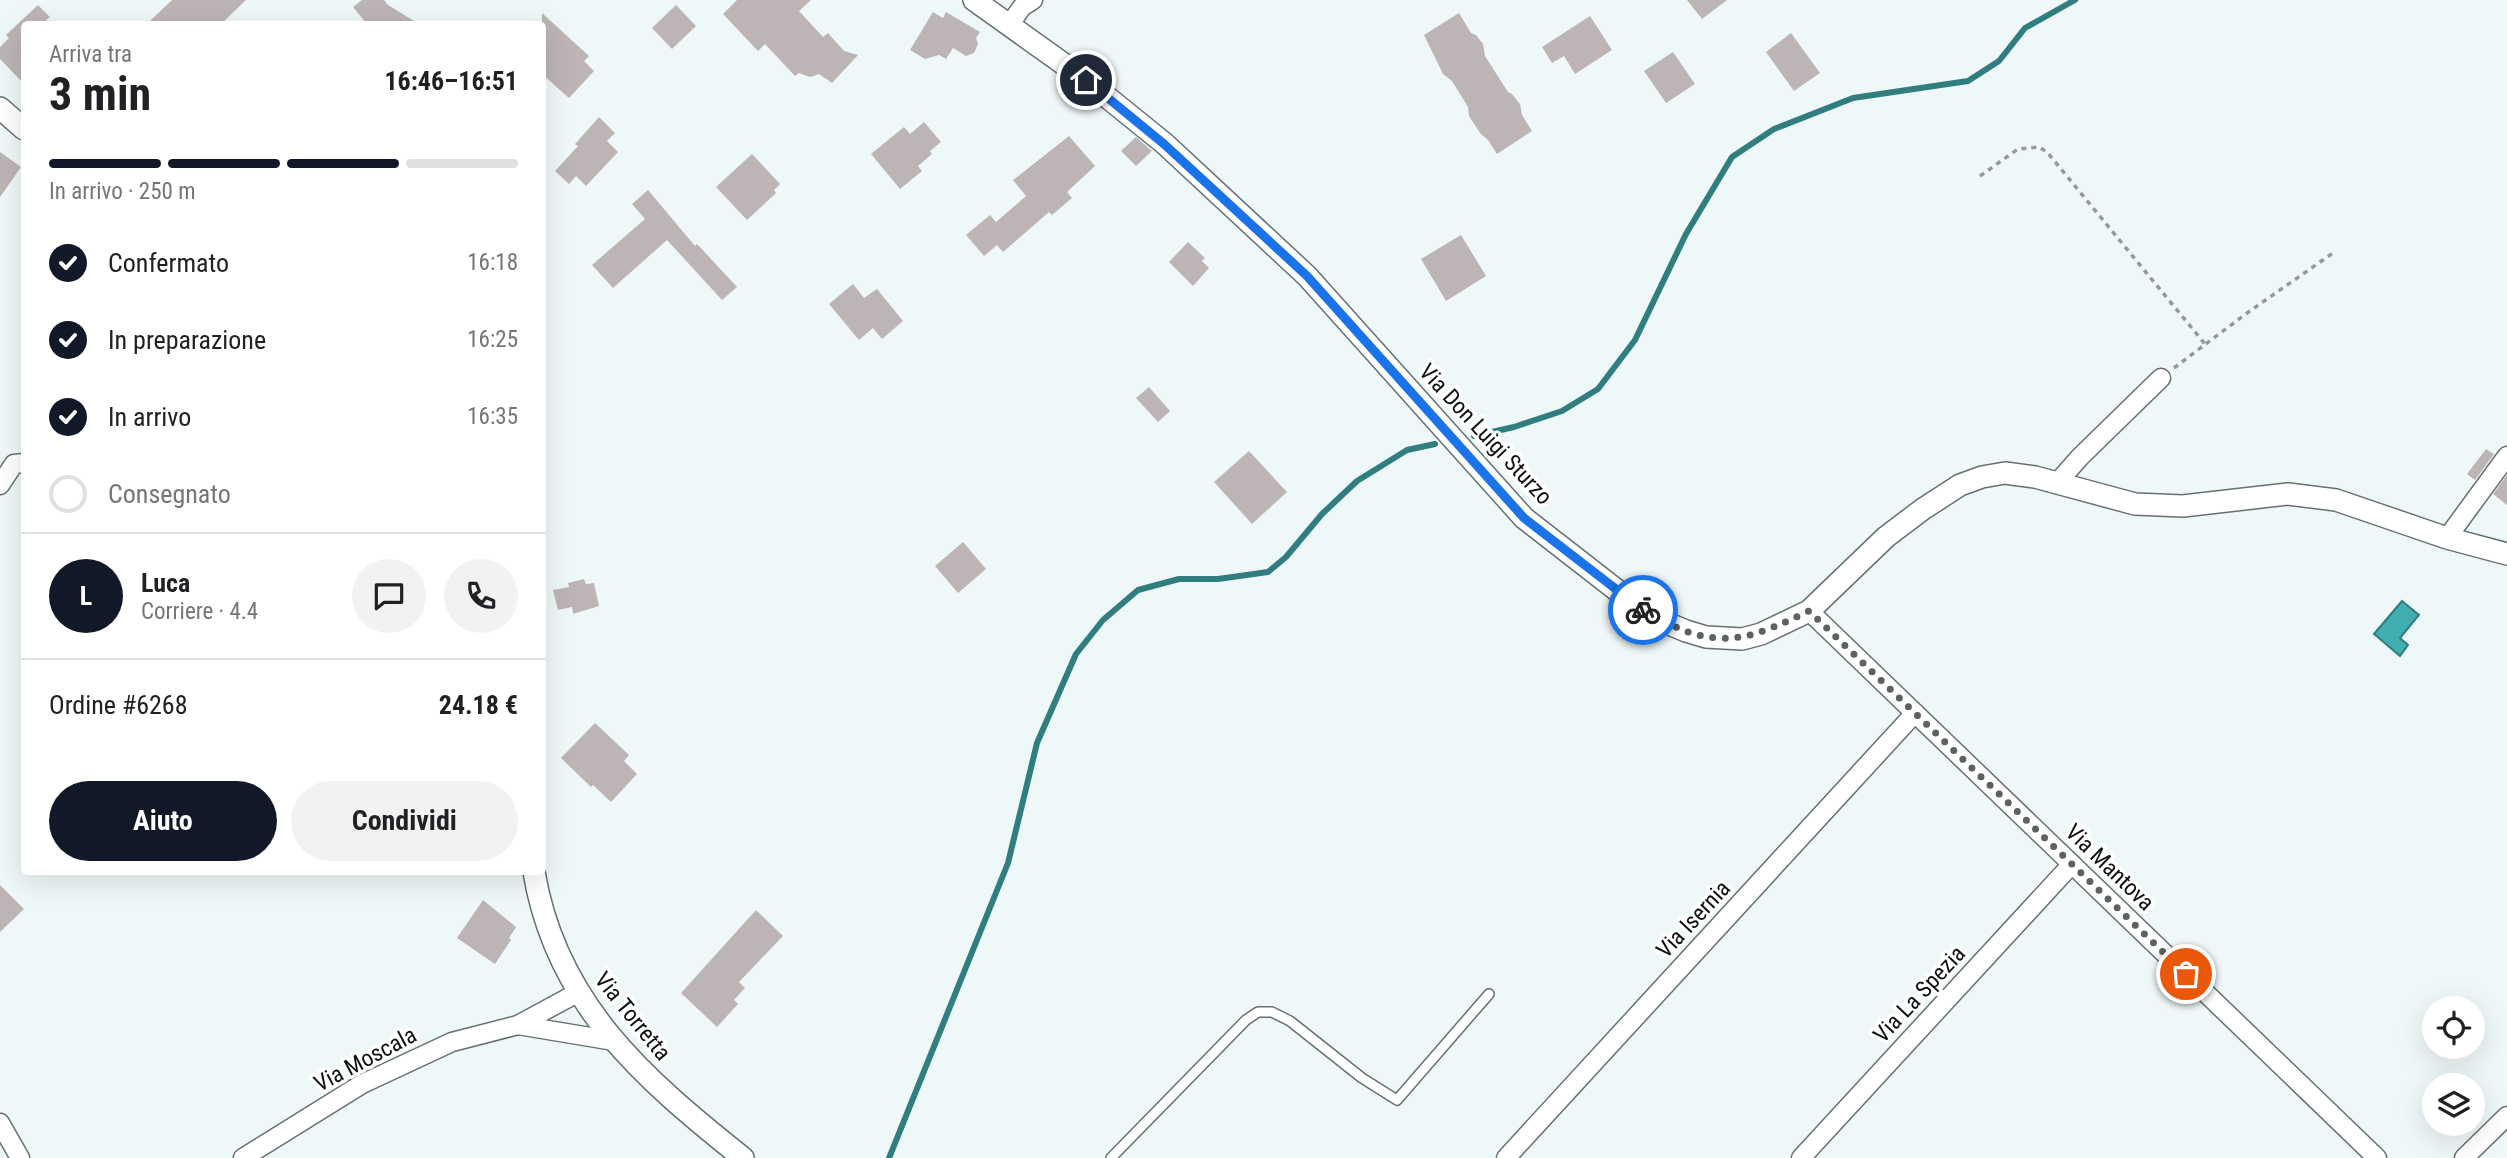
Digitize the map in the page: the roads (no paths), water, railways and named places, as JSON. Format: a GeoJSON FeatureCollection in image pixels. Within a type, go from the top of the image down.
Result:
{"type":"FeatureCollection","features":[{"type":"Feature","properties":{"kind":"street","name":"Via Don Luigi Sturzo"},"geometry":{"type":"LineString","coordinates":[[974,0],[1096,88],[1164,144],[1307,276],[1524,518],[1650,616],[1706,637],[1731,639],[1761,634],[1809,611],[1885,537],[1961,485],[1982,477],[2005,474],[2035,477],[2135,503],[2183,506],[2288,494],[2336,500],[2447,538],[2507,554]]}},
{"type":"Feature","properties":{"kind":"street"},"geometry":{"type":"LineString","coordinates":[[1010,24],[1022,7],[1033,0]]}},
{"type":"Feature","properties":{"kind":"street"},"geometry":{"type":"LineString","coordinates":[[0,108],[21,126]]}},
{"type":"Feature","properties":{"kind":"street"},"geometry":{"type":"LineString","coordinates":[[2057,483],[2161,378]]}},
{"type":"Feature","properties":{"kind":"street"},"geometry":{"type":"LineString","coordinates":[[2447,538],[2507,456]]}},
{"type":"Feature","properties":{"kind":"street"},"geometry":{"type":"LineString","coordinates":[[0,485],[14,464],[21,463]]}},
{"type":"Feature","properties":{"kind":"street","name":"Via Mantova"},"geometry":{"type":"LineString","coordinates":[[1809,611],[2377,1158]]}},
{"type":"Feature","properties":{"kind":"street","name":"Via Isernia"},"geometry":{"type":"LineString","coordinates":[[1506,1158],[1915,713]]}},
{"type":"Feature","properties":{"kind":"street","name":"Via La Spezia"},"geometry":{"type":"LineString","coordinates":[[1801,1158],[2072,864]]}},
{"type":"Feature","properties":{"kind":"street","name":"Via Torretta"},"geometry":{"type":"LineString","coordinates":[[535,875],[550,935],[566,971],[614,1041],[632,1063],[679,1107],[743,1158]]}},
{"type":"Feature","properties":{"kind":"street"},"geometry":{"type":"LineString","coordinates":[[518,1025],[579,992]]}},
{"type":"Feature","properties":{"kind":"street"},"geometry":{"type":"LineString","coordinates":[[518,1025],[614,1041]]}},
{"type":"Feature","properties":{"kind":"street","name":"Via Moscala"},"geometry":{"type":"LineString","coordinates":[[243,1158],[362,1084],[452,1042],[518,1025]]}},
{"type":"Feature","properties":{"kind":"street"},"geometry":{"type":"LineString","coordinates":[[2464,1158],[2507,1116]]}},
{"type":"Feature","properties":{"kind":"street"},"geometry":{"type":"LineString","coordinates":[[0,1123],[20,1158]]}},
{"type":"Feature","properties":{"kind":"lane"},"geometry":{"type":"LineString","coordinates":[[1111,1158],[1246,1020],[1258,1012],[1272,1012],[1290,1021],[1362,1078],[1397,1100],[1489,994]]}},
{"type":"Feature","properties":{"kind":"water"},"geometry":{"type":"Polygon","coordinates":[[[2402,601],[2419,615],[2400,638],[2408,645],[2400,656],[2374,634],[2402,601]]]}},
{"type":"Feature","properties":{"kind":"waterway"},"geometry":{"type":"LineString","coordinates":[[1474,436],[1514,427],[1562,411],[1598,389],[1635,340],[1686,234],[1732,157],[1774,129],[1853,98],[1968,81],[1999,61],[2025,28],[2075,0]]}},
{"type":"Feature","properties":{"kind":"waterway"},"geometry":{"type":"LineString","coordinates":[[889,1158],[1008,863],[1037,743],[1076,654],[1103,620],[1138,590],[1179,579],[1218,579],[1268,572],[1286,557],[1322,514],[1357,481],[1407,450],[1435,444]]}}]}
